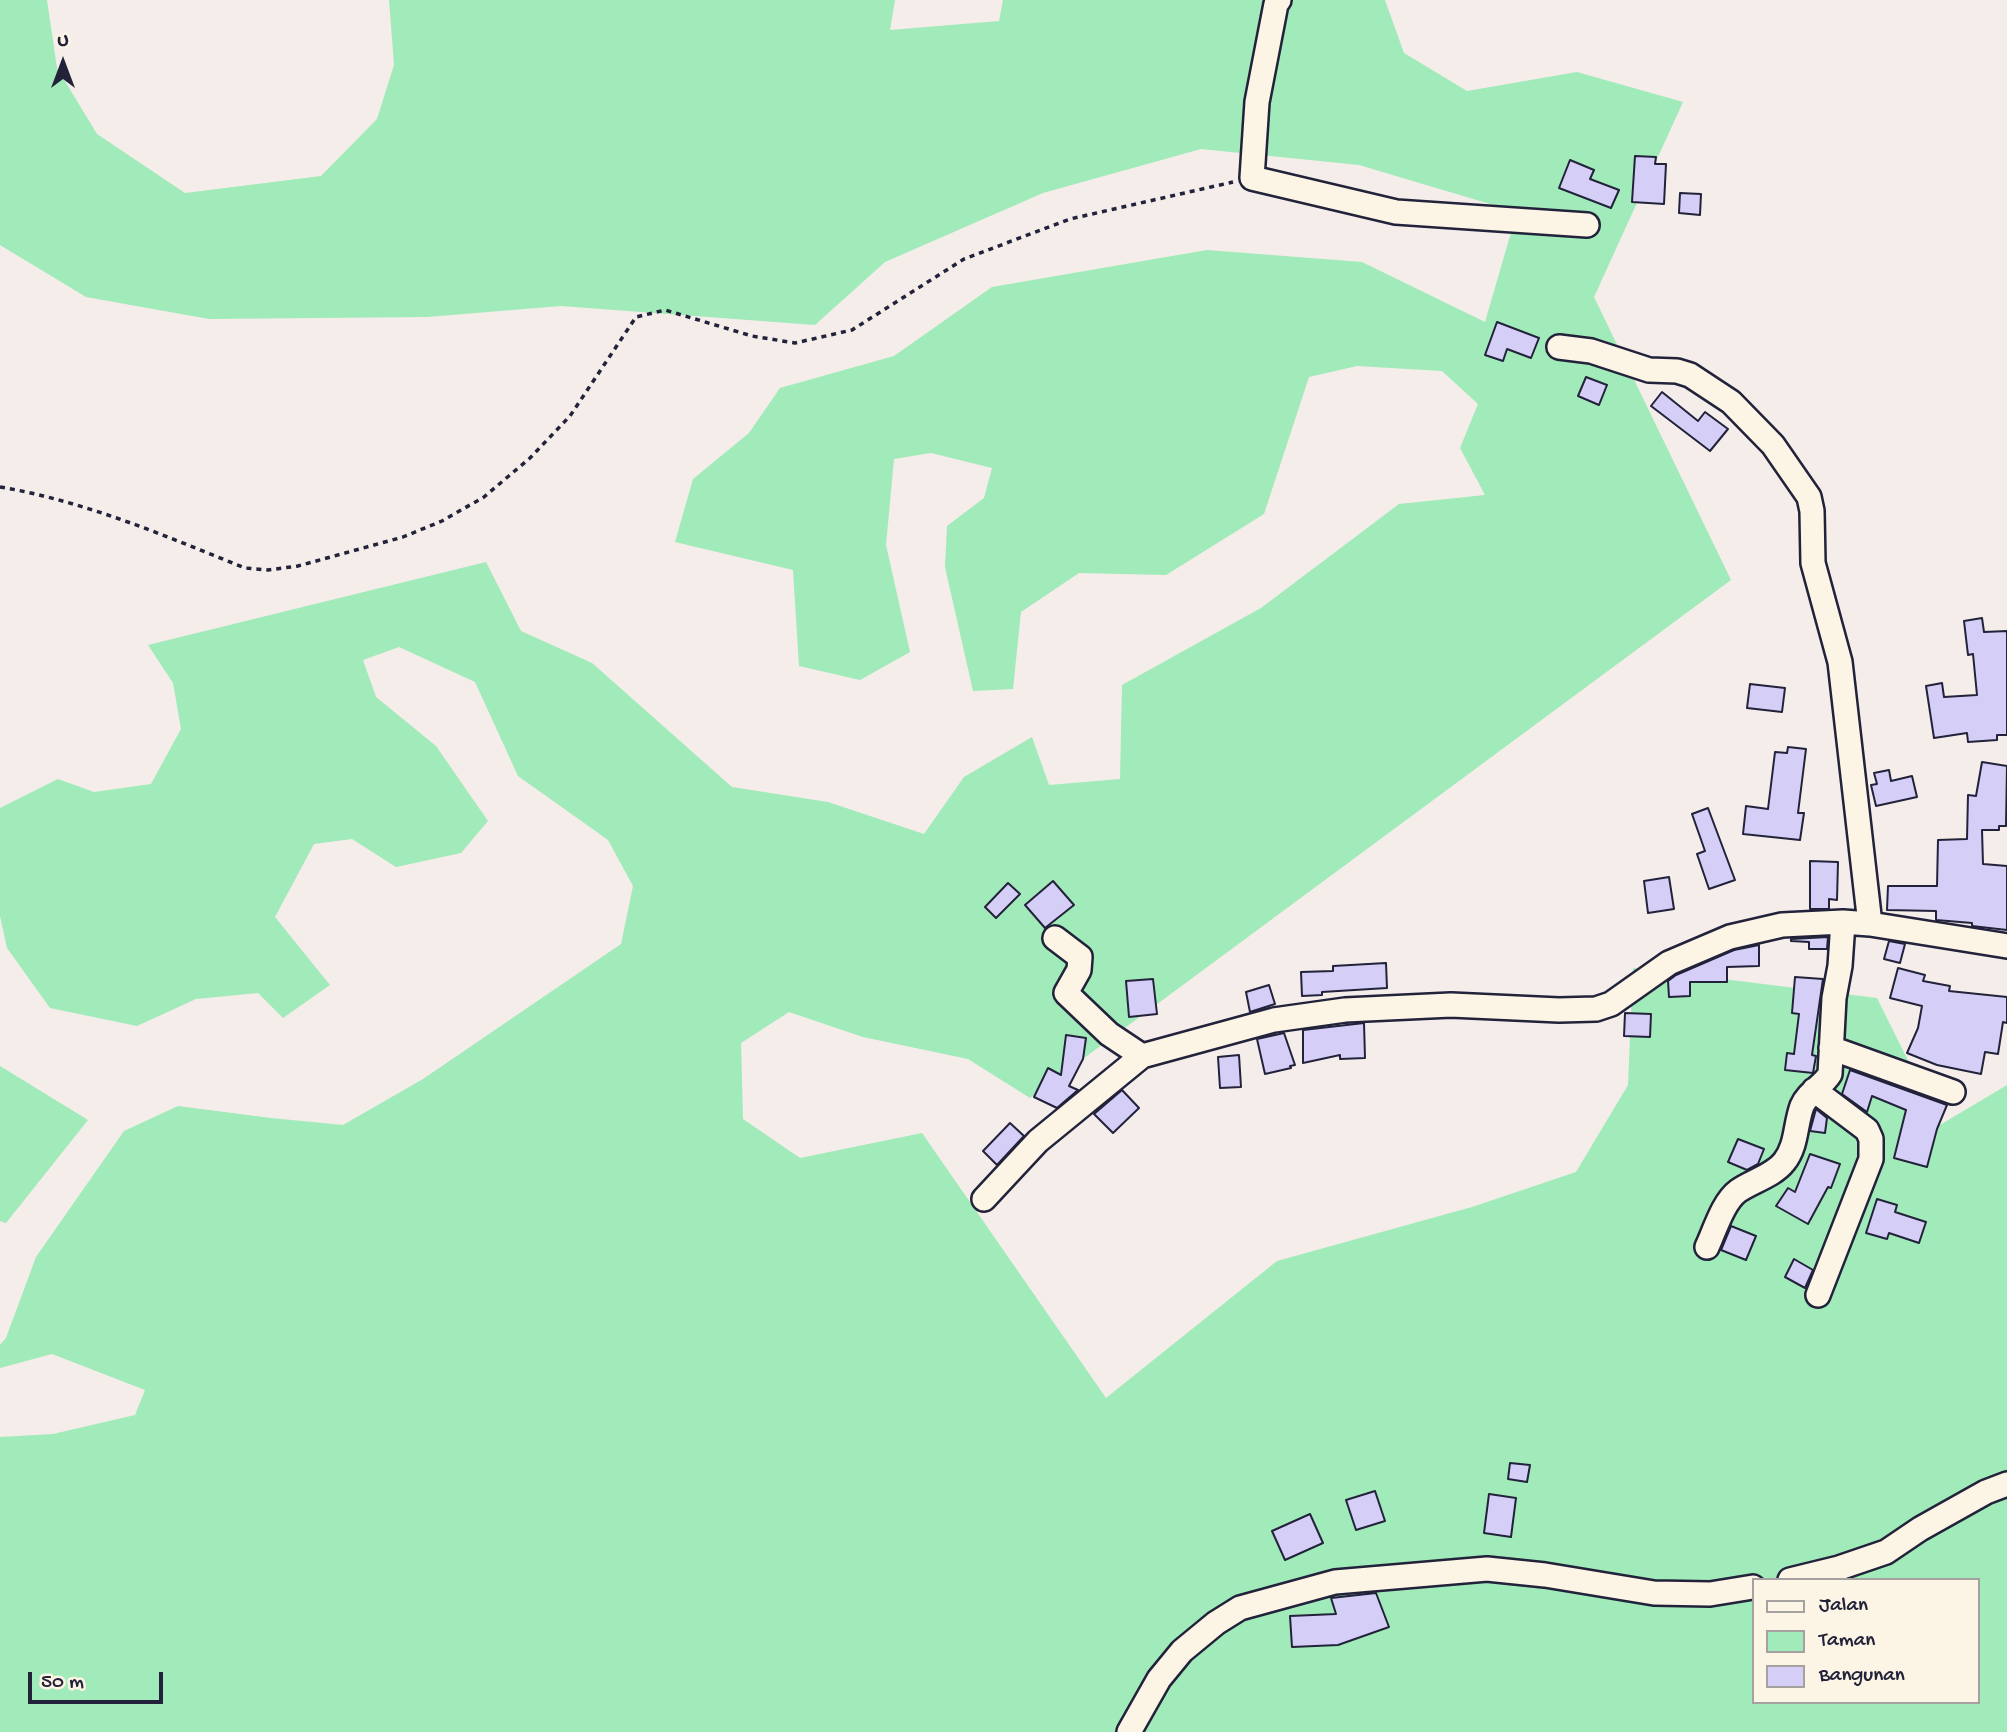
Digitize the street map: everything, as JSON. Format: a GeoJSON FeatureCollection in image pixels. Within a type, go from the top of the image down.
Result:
{"type":"FeatureCollection","features":[{"type":"Feature","properties":{"kind":"street"},"geometry":{"type":"LineString","coordinates":[[1279,0],[1257,102],[1252,178],[1396,212],[1587,225]]}},
{"type":"Feature","properties":{"kind":"street"},"geometry":{"type":"LineString","coordinates":[[1559,347],[1591,351],[1649,370],[1677,371],[1690,375],[1731,402],[1773,445],[1809,497],[1812,510],[1813,563],[1840,662],[1870,924]]}},
{"type":"Feature","properties":{"kind":"street"},"geometry":{"type":"LineString","coordinates":[[1707,1247],[1731,1198],[1738,1191],[1778,1169],[1785,1161],[1794,1142],[1801,1108],[1830,1074],[1834,998],[1840,966],[1843,922]]}},
{"type":"Feature","properties":{"kind":"street"},"geometry":{"type":"LineString","coordinates":[[984,1199],[1038,1140],[1142,1056],[1274,1020],[1345,1010],[1451,1005],[1597,1009],[1611,1004],[1669,963],[1730,937],[1782,925],[1843,922],[1870,924],[2007,946]]}},
{"type":"Feature","properties":{"kind":"street"},"geometry":{"type":"LineString","coordinates":[[1055,938],[1080,957],[1079,970],[1066,993],[1109,1034],[1142,1056]]}},
{"type":"Feature","properties":{"kind":"street"},"geometry":{"type":"LineString","coordinates":[[1831,1048],[1953,1092]]}},
{"type":"Feature","properties":{"kind":"street"},"geometry":{"type":"LineString","coordinates":[[1814,1090],[1867,1130],[1872,1149],[1871,1159],[1818,1295]]}},
{"type":"Feature","properties":{"kind":"street"},"geometry":{"type":"LineString","coordinates":[[1798,1578],[1886,1552],[1920,1529],[2007,1483]]}},
{"type":"Feature","properties":{"kind":"street"},"geometry":{"type":"LineString","coordinates":[[1129,1732],[1159,1679],[1182,1651],[1216,1623],[1240,1608],[1335,1582],[1487,1569],[1545,1575],[1654,1593],[1710,1594],[1752,1587]]}},
{"type":"Feature","properties":{"kind":"path"},"geometry":{"type":"LineString","coordinates":[[0,487],[36,493],[96,510],[245,568],[268,570],[298,566],[403,537],[442,521],[484,497],[530,458],[570,416],[636,317],[665,310],[752,336],[795,343],[852,330],[964,259],[1070,219],[1252,178]]}},
{"type":"Feature","properties":{"kind":"green space"},"geometry":{"type":"Polygon","coordinates":[[[0,0],[47,0],[57,68],[97,134],[185,193],[321,176],[377,119],[394,65],[389,0],[895,0],[890,30],[999,21],[1003,0],[1385,0],[1404,53],[1467,91],[1577,72],[1683,102],[1594,297],[1731,580],[1030,1098],[968,1059],[863,1037],[789,1012],[741,1043],[743,1119],[800,1158],[922,1133],[1106,1398],[1277,1261],[1472,1207],[1576,1172],[1628,1085],[1633,968],[1877,998],[1940,1125],[2007,1085],[2007,1732],[0,1732],[0,1437],[53,1434],[135,1415],[145,1390],[52,1354],[0,1368],[0,1345],[6,1338],[36,1257],[124,1131],[178,1106],[343,1125],[423,1079],[621,944],[633,886],[608,840],[518,776],[475,682],[399,647],[363,660],[376,697],[436,746],[488,821],[461,853],[396,867],[352,839],[314,844],[275,917],[330,985],[283,1018],[258,993],[196,999],[137,1026],[50,1008],[7,948],[0,916],[0,808],[58,779],[94,792],[151,784],[181,729],[173,683],[148,645],[486,562],[521,631],[592,663],[732,787],[828,802],[924,834],[964,777],[1032,737],[1049,785],[1120,779],[1122,685],[1261,608],[1399,504],[1485,495],[1460,448],[1478,404],[1442,371],[1357,366],[1309,377],[1264,514],[1166,575],[1079,573],[1021,612],[1013,689],[973,691],[945,567],[947,526],[984,498],[992,468],[931,453],[894,459],[886,545],[910,652],[860,680],[799,666],[793,570],[675,542],[693,479],[749,433],[780,388],[894,356],[992,287],[1207,250],[1362,262],[1485,322],[1517,212],[1359,165],[1201,149],[1043,193],[885,262],[815,325],[561,306],[427,317],[209,319],[86,297],[0,245],[0,0]]]}},
{"type":"Feature","properties":{"kind":"green space"},"geometry":{"type":"Polygon","coordinates":[[[0,1066],[88,1120],[6,1223],[0,1221],[0,1066]]]}},
{"type":"Feature","properties":{"kind":"building"},"geometry":{"type":"Polygon","coordinates":[[[1635,156],[1656,157],[1655,164],[1666,164],[1664,204],[1632,202],[1635,156]]]}},
{"type":"Feature","properties":{"kind":"building"},"geometry":{"type":"Polygon","coordinates":[[[1570,160],[1594,170],[1590,179],[1619,190],[1611,208],[1559,188],[1570,160]]]}},
{"type":"Feature","properties":{"kind":"building"},"geometry":{"type":"Polygon","coordinates":[[[1680,193],[1701,194],[1700,215],[1679,213],[1680,193]]]}},
{"type":"Feature","properties":{"kind":"building"},"geometry":{"type":"Polygon","coordinates":[[[1497,322],[1539,338],[1531,358],[1507,349],[1503,361],[1485,355],[1497,322]]]}},
{"type":"Feature","properties":{"kind":"building"},"geometry":{"type":"Polygon","coordinates":[[[1586,377],[1607,385],[1599,405],[1578,396],[1586,377]]]}},
{"type":"Feature","properties":{"kind":"building"},"geometry":{"type":"Polygon","coordinates":[[[1662,392],[1698,421],[1705,412],[1728,429],[1710,451],[1651,406],[1662,392]]]}},
{"type":"Feature","properties":{"kind":"building"},"geometry":{"type":"Polygon","coordinates":[[[1982,618],[1984,632],[2007,631],[2007,735],[1997,735],[1997,740],[1968,742],[1967,733],[1934,738],[1926,686],[1942,683],[1944,697],[1977,695],[1973,654],[1968,655],[1964,621],[1982,618]]]}},
{"type":"Feature","properties":{"kind":"building"},"geometry":{"type":"Polygon","coordinates":[[[1750,684],[1785,688],[1782,712],[1747,708],[1750,684]]]}},
{"type":"Feature","properties":{"kind":"building"},"geometry":{"type":"Polygon","coordinates":[[[1788,747],[1806,749],[1798,813],[1804,813],[1800,840],[1743,834],[1746,806],[1768,809],[1775,752],[1787,753],[1788,747]]]}},
{"type":"Feature","properties":{"kind":"building"},"geometry":{"type":"Polygon","coordinates":[[[1982,762],[2007,766],[2006,826],[1999,826],[1999,830],[1982,830],[1983,864],[2007,866],[2007,930],[1936,920],[1936,911],[1887,910],[1888,886],[1937,886],[1938,840],[1967,839],[1968,795],[1976,796],[1982,762]]]}},
{"type":"Feature","properties":{"kind":"building"},"geometry":{"type":"Polygon","coordinates":[[[1889,770],[1891,781],[1912,776],[1917,797],[1876,806],[1871,785],[1877,784],[1874,773],[1889,770]]]}},
{"type":"Feature","properties":{"kind":"building"},"geometry":{"type":"Polygon","coordinates":[[[1708,808],[1735,880],[1709,889],[1697,854],[1705,851],[1692,814],[1708,808]]]}},
{"type":"Feature","properties":{"kind":"building"},"geometry":{"type":"Polygon","coordinates":[[[1810,861],[1838,862],[1837,900],[1829,899],[1829,909],[1810,909],[1810,861]]]}},
{"type":"Feature","properties":{"kind":"building"},"geometry":{"type":"Polygon","coordinates":[[[1669,877],[1674,909],[1648,913],[1644,881],[1669,877]]]}},
{"type":"Feature","properties":{"kind":"building"},"geometry":{"type":"Polygon","coordinates":[[[1053,881],[1074,905],[1045,928],[1025,905],[1053,881]]]}},
{"type":"Feature","properties":{"kind":"building"},"geometry":{"type":"Polygon","coordinates":[[[1008,883],[1020,894],[996,918],[985,907],[1008,883]]]}},
{"type":"Feature","properties":{"kind":"building"},"geometry":{"type":"Polygon","coordinates":[[[1828,937],[1827,949],[1809,949],[1809,942],[1791,941],[1791,939],[1828,937]]]}},
{"type":"Feature","properties":{"kind":"building"},"geometry":{"type":"Polygon","coordinates":[[[1889,941],[1905,944],[1900,963],[1884,959],[1889,941]]]}},
{"type":"Feature","properties":{"kind":"building"},"geometry":{"type":"Polygon","coordinates":[[[1759,945],[1759,966],[1727,967],[1727,982],[1690,982],[1690,996],[1669,997],[1668,981],[1676,975],[1734,950],[1759,945]]]}},
{"type":"Feature","properties":{"kind":"building"},"geometry":{"type":"Polygon","coordinates":[[[1386,963],[1387,988],[1322,992],[1322,995],[1302,996],[1301,972],[1333,971],[1333,966],[1386,963]]]}},
{"type":"Feature","properties":{"kind":"building"},"geometry":{"type":"Polygon","coordinates":[[[1898,968],[1925,975],[1923,981],[1950,986],[1949,991],[2007,997],[2007,1023],[2003,1022],[1998,1054],[1985,1052],[1981,1074],[1937,1065],[1907,1053],[1918,1028],[1922,1006],[1890,998],[1898,968]]]}},
{"type":"Feature","properties":{"kind":"building"},"geometry":{"type":"Polygon","coordinates":[[[1795,977],[1823,979],[1812,1055],[1816,1056],[1813,1073],[1785,1070],[1787,1053],[1794,1054],[1799,1014],[1792,1013],[1795,977]]]}},
{"type":"Feature","properties":{"kind":"building"},"geometry":{"type":"Polygon","coordinates":[[[1153,979],[1157,1014],[1129,1017],[1126,981],[1153,979]]]}},
{"type":"Feature","properties":{"kind":"building"},"geometry":{"type":"Polygon","coordinates":[[[1269,985],[1275,1004],[1250,1012],[1246,992],[1269,985]]]}},
{"type":"Feature","properties":{"kind":"building"},"geometry":{"type":"Polygon","coordinates":[[[1625,1013],[1651,1014],[1650,1037],[1624,1036],[1625,1013]]]}},
{"type":"Feature","properties":{"kind":"building"},"geometry":{"type":"Polygon","coordinates":[[[1364,1023],[1365,1058],[1340,1059],[1340,1055],[1303,1063],[1303,1030],[1364,1023]]]}},
{"type":"Feature","properties":{"kind":"building"},"geometry":{"type":"Polygon","coordinates":[[[1284,1033],[1295,1065],[1265,1074],[1257,1039],[1284,1033]]]}},
{"type":"Feature","properties":{"kind":"building"},"geometry":{"type":"Polygon","coordinates":[[[1066,1035],[1086,1038],[1083,1059],[1069,1086],[1078,1090],[1057,1108],[1034,1097],[1048,1068],[1061,1075],[1066,1035]]]}},
{"type":"Feature","properties":{"kind":"building"},"geometry":{"type":"Polygon","coordinates":[[[1239,1055],[1241,1087],[1220,1088],[1218,1057],[1239,1055]]]}},
{"type":"Feature","properties":{"kind":"building"},"geometry":{"type":"Polygon","coordinates":[[[1850,1070],[1947,1105],[1937,1129],[1927,1167],[1894,1158],[1906,1110],[1872,1096],[1867,1112],[1842,1094],[1850,1070]]]}},
{"type":"Feature","properties":{"kind":"building"},"geometry":{"type":"Polygon","coordinates":[[[1122,1090],[1139,1108],[1113,1133],[1094,1114],[1122,1090]]]}},
{"type":"Feature","properties":{"kind":"building"},"geometry":{"type":"Polygon","coordinates":[[[1816,1109],[1827,1118],[1825,1133],[1810,1131],[1816,1109]]]}},
{"type":"Feature","properties":{"kind":"building"},"geometry":{"type":"Polygon","coordinates":[[[1010,1123],[1024,1136],[997,1165],[983,1151],[1010,1123]]]}},
{"type":"Feature","properties":{"kind":"building"},"geometry":{"type":"Polygon","coordinates":[[[1738,1139],[1764,1149],[1758,1164],[1747,1170],[1728,1162],[1738,1139]]]}},
{"type":"Feature","properties":{"kind":"building"},"geometry":{"type":"Polygon","coordinates":[[[1810,1154],[1840,1164],[1831,1188],[1828,1187],[1808,1224],[1776,1206],[1788,1188],[1795,1192],[1810,1154]]]}},
{"type":"Feature","properties":{"kind":"building"},"geometry":{"type":"Polygon","coordinates":[[[1877,1199],[1897,1205],[1895,1212],[1926,1222],[1919,1243],[1889,1233],[1887,1239],[1866,1233],[1877,1199]]]}},
{"type":"Feature","properties":{"kind":"building"},"geometry":{"type":"Polygon","coordinates":[[[1731,1226],[1756,1236],[1746,1260],[1721,1250],[1731,1226]]]}},
{"type":"Feature","properties":{"kind":"building"},"geometry":{"type":"Polygon","coordinates":[[[1794,1259],[1813,1270],[1805,1288],[1785,1277],[1794,1259]]]}},
{"type":"Feature","properties":{"kind":"building"},"geometry":{"type":"Polygon","coordinates":[[[1510,1463],[1530,1465],[1527,1482],[1508,1479],[1510,1463]]]}},
{"type":"Feature","properties":{"kind":"building"},"geometry":{"type":"Polygon","coordinates":[[[1375,1491],[1385,1521],[1356,1530],[1346,1500],[1375,1491]]]}},
{"type":"Feature","properties":{"kind":"building"},"geometry":{"type":"Polygon","coordinates":[[[1489,1494],[1516,1498],[1511,1537],[1484,1533],[1489,1494]]]}},
{"type":"Feature","properties":{"kind":"building"},"geometry":{"type":"Polygon","coordinates":[[[1310,1514],[1323,1543],[1285,1560],[1272,1531],[1310,1514]]]}},
{"type":"Feature","properties":{"kind":"building"},"geometry":{"type":"Polygon","coordinates":[[[1376,1593],[1389,1627],[1338,1645],[1292,1647],[1290,1616],[1336,1614],[1331,1598],[1376,1593]]]}}]}
